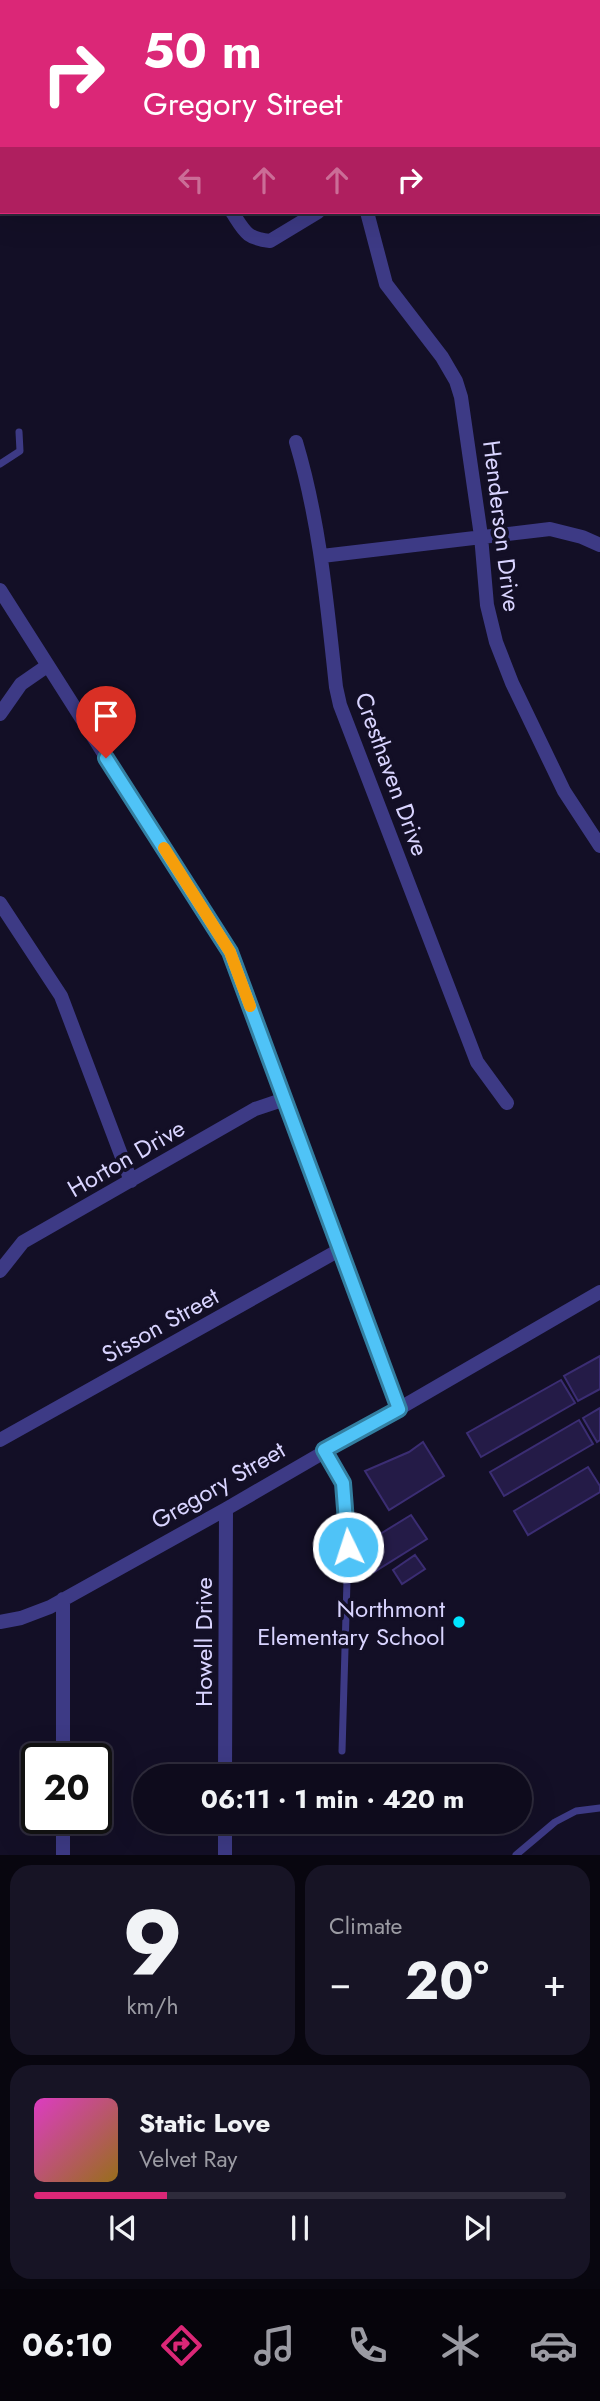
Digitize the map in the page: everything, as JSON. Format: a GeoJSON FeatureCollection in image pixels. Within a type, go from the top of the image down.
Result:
{"type":"FeatureCollection","features":[{"type":"Feature","properties":{"kind":"street"},"geometry":{"type":"LineString","coordinates":[[233,214],[252,239],[270,242],[315,214]]}},
{"type":"Feature","properties":{"kind":"street","name":"Henderson Drive"},"geometry":{"type":"LineString","coordinates":[[368,214],[386,284],[442,357],[458,389],[465,412],[487,605],[503,663],[564,791],[600,846]]}},
{"type":"Feature","properties":{"kind":"street","name":"Cresthaven Drive"},"geometry":{"type":"LineString","coordinates":[[296,442],[307,478],[322,556],[340,705],[477,1062],[507,1102]]}},
{"type":"Feature","properties":{"kind":"street"},"geometry":{"type":"LineString","coordinates":[[322,556],[550,529],[600,545]]}},
{"type":"Feature","properties":{"kind":"street"},"geometry":{"type":"LineString","coordinates":[[0,590],[230,952],[399,1409]]}},
{"type":"Feature","properties":{"kind":"street"},"geometry":{"type":"LineString","coordinates":[[0,715],[21,684],[47,666]]}},
{"type":"Feature","properties":{"kind":"street"},"geometry":{"type":"LineString","coordinates":[[0,903],[65,1006],[131,1181]]}},
{"type":"Feature","properties":{"kind":"street","name":"Horton Drive"},"geometry":{"type":"LineString","coordinates":[[0,1271],[23,1242],[255,1109],[285,1100]]}},
{"type":"Feature","properties":{"kind":"street","name":"Sisson Street"},"geometry":{"type":"LineString","coordinates":[[0,1440],[341,1249]]}},
{"type":"Feature","properties":{"kind":"street","name":"Gregory Street"},"geometry":{"type":"LineString","coordinates":[[0,1622],[37,1612],[63,1600],[600,1292]]}},
{"type":"Feature","properties":{"kind":"street","name":"Howell Drive"},"geometry":{"type":"LineString","coordinates":[[225,1764],[226,1508]]}},
{"type":"Feature","properties":{"kind":"street"},"geometry":{"type":"LineString","coordinates":[[63,1600],[63,1743]]}},
{"type":"Feature","properties":{"kind":"street"},"geometry":{"type":"LineString","coordinates":[[63,1834],[64,1855]]}},
{"type":"Feature","properties":{"kind":"street"},"geometry":{"type":"LineString","coordinates":[[225,1834],[225,1855]]}},
{"type":"Feature","properties":{"kind":"lane"},"geometry":{"type":"LineString","coordinates":[[0,464],[20,451],[19,432]]}},
{"type":"Feature","properties":{"kind":"lane"},"geometry":{"type":"LineString","coordinates":[[324,1450],[343,1483],[348,1547],[342,1751]]}},
{"type":"Feature","properties":{"kind":"lane"},"geometry":{"type":"LineString","coordinates":[[516,1855],[555,1822],[576,1811],[600,1808]]}},
{"type":"Feature","properties":{"kind":"building"},"geometry":{"type":"Polygon","coordinates":[[[600,1356],[600,1389],[578,1401],[564,1376],[600,1356]]]}},
{"type":"Feature","properties":{"kind":"building"},"geometry":{"type":"Polygon","coordinates":[[[561,1380],[575,1403],[481,1457],[467,1433],[561,1380]]]}},
{"type":"Feature","properties":{"kind":"building"},"geometry":{"type":"Polygon","coordinates":[[[600,1408],[600,1440],[597,1442],[583,1418],[600,1408]]]}},
{"type":"Feature","properties":{"kind":"building"},"geometry":{"type":"Polygon","coordinates":[[[579,1420],[593,1444],[504,1496],[490,1472],[579,1420]]]}},
{"type":"Feature","properties":{"kind":"building"},"geometry":{"type":"Polygon","coordinates":[[[423,1442],[444,1476],[389,1510],[365,1471],[409,1452],[423,1442]]]}},
{"type":"Feature","properties":{"kind":"building"},"geometry":{"type":"Polygon","coordinates":[[[588,1467],[600,1486],[600,1492],[528,1535],[514,1511],[588,1467]]]}},
{"type":"Feature","properties":{"kind":"building"},"geometry":{"type":"Polygon","coordinates":[[[411,1515],[427,1539],[374,1572],[359,1547],[411,1515]]]}},
{"type":"Feature","properties":{"kind":"building"},"geometry":{"type":"Polygon","coordinates":[[[415,1555],[425,1569],[402,1584],[393,1570],[415,1555]]]}},
{"type":"Feature","properties":{"kind":"slow traffic"},"geometry":{"type":"LineString","coordinates":[[164,848],[230,952],[250,1006]]}},
{"type":"Feature","properties":{"kind":"place","name":"Northmont Elementary School"},"geometry":{"type":"Point","coordinates":[459,1622]}},
{"type":"Feature","properties":{"kind":"route"},"geometry":{"type":"LineString","coordinates":[[106,758],[230,952],[399,1409],[324,1450],[343,1483],[348,1547]]}}]}
